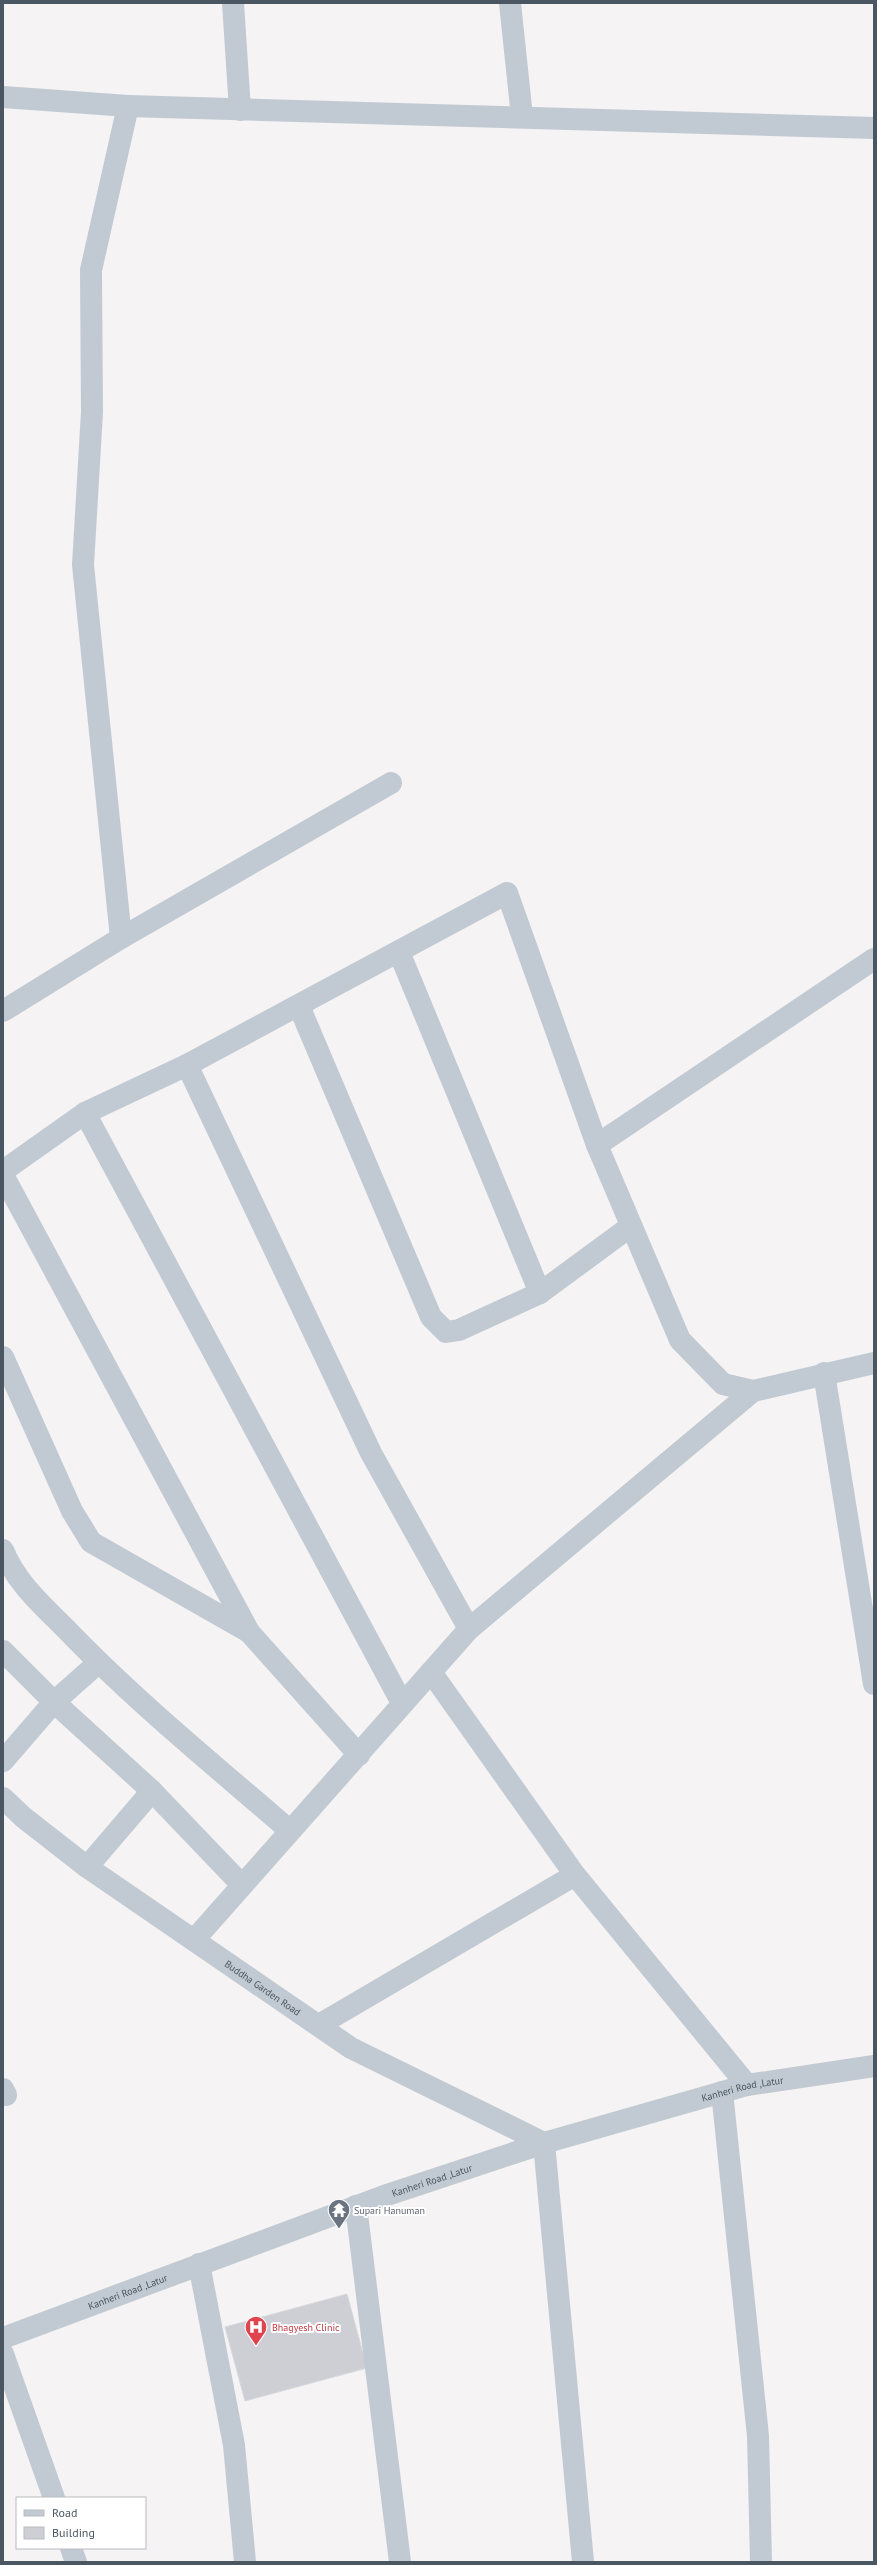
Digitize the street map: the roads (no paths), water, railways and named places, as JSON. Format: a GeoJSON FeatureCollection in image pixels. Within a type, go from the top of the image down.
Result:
{"type":"FeatureCollection","features":[{"type":"Feature","properties":{"kind":"street"},"geometry":{"type":"LineString","coordinates":[[233,3],[240,110]]}},
{"type":"Feature","properties":{"kind":"street"},"geometry":{"type":"LineString","coordinates":[[510,3],[522,118]]}},
{"type":"Feature","properties":{"kind":"street"},"geometry":{"type":"LineString","coordinates":[[3,97],[128,106],[240,110],[874,128]]}},
{"type":"Feature","properties":{"kind":"street"},"geometry":{"type":"LineString","coordinates":[[121,938],[83,565],[92,412],[91,270],[128,106]]}},
{"type":"Feature","properties":{"kind":"street"},"geometry":{"type":"LineString","coordinates":[[3,1011],[121,938],[391,783]]}},
{"type":"Feature","properties":{"kind":"street"},"geometry":{"type":"LineString","coordinates":[[3,1172],[85,1113],[187,1065],[507,893],[597,1145],[680,1340],[723,1384],[754,1391]]}},
{"type":"Feature","properties":{"kind":"street"},"geometry":{"type":"LineString","coordinates":[[399,952],[540,1293]]}},
{"type":"Feature","properties":{"kind":"street"},"geometry":{"type":"LineString","coordinates":[[597,1145],[874,959]]}},
{"type":"Feature","properties":{"kind":"street"},"geometry":{"type":"LineString","coordinates":[[299,1006],[430,1317],[446,1332],[459,1330],[540,1293],[631,1226]]}},
{"type":"Feature","properties":{"kind":"street"},"geometry":{"type":"LineString","coordinates":[[187,1065],[371,1453],[469,1629]]}},
{"type":"Feature","properties":{"kind":"street"},"geometry":{"type":"LineString","coordinates":[[85,1113],[402,1703]]}},
{"type":"Feature","properties":{"kind":"street"},"geometry":{"type":"LineString","coordinates":[[3,1175],[249,1632],[359,1755]]}},
{"type":"Feature","properties":{"kind":"street"},"geometry":{"type":"LineString","coordinates":[[3,1357],[72,1511],[91,1542],[249,1632]]}},
{"type":"Feature","properties":{"kind":"street"},"geometry":{"type":"LineString","coordinates":[[194,1940],[289,1830],[359,1755],[402,1703],[469,1629],[754,1391],[824,1373],[874,1363]]}},
{"type":"Feature","properties":{"kind":"street"},"geometry":{"type":"LineString","coordinates":[[824,1373],[874,1684]]}},
{"type":"Feature","properties":{"kind":"street"},"geometry":{"type":"LineString","coordinates":[[3,1550],[9,1564],[36,1599],[98,1663],[289,1830]]}},
{"type":"Feature","properties":{"kind":"street"},"geometry":{"type":"LineString","coordinates":[[3,1652],[54,1702],[152,1791],[242,1884]]}},
{"type":"Feature","properties":{"kind":"street"},"geometry":{"type":"LineString","coordinates":[[3,1761],[54,1702],[98,1663]]}},
{"type":"Feature","properties":{"kind":"street"},"geometry":{"type":"LineString","coordinates":[[431,1672],[575,1874],[747,2085]]}},
{"type":"Feature","properties":{"kind":"street"},"geometry":{"type":"LineString","coordinates":[[87,1867],[152,1791]]}},
{"type":"Feature","properties":{"kind":"street","name":"Buddha Garden Road"},"geometry":{"type":"LineString","coordinates":[[3,1798],[23,1817],[87,1867],[351,2048],[544,2143]]}},
{"type":"Feature","properties":{"kind":"street"},"geometry":{"type":"LineString","coordinates":[[318,2025],[575,1874]]}},
{"type":"Feature","properties":{"kind":"street","name":"Kanheri Road ,Latur"},"geometry":{"type":"LineString","coordinates":[[3,2338],[356,2206],[544,2143],[747,2085],[874,2066]]}},
{"type":"Feature","properties":{"kind":"street"},"geometry":{"type":"LineString","coordinates":[[722,2092],[758,2436],[761,2562]]}},
{"type":"Feature","properties":{"kind":"street"},"geometry":{"type":"LineString","coordinates":[[544,2143],[583,2562]]}},
{"type":"Feature","properties":{"kind":"street"},"geometry":{"type":"LineString","coordinates":[[356,2206],[400,2562]]}},
{"type":"Feature","properties":{"kind":"street"},"geometry":{"type":"LineString","coordinates":[[199,2264],[234,2446],[245,2562]]}},
{"type":"Feature","properties":{"kind":"street"},"geometry":{"type":"LineString","coordinates":[[3,2354],[54,2497]]}},
{"type":"Feature","properties":{"kind":"street"},"geometry":{"type":"LineString","coordinates":[[71,2549],[76,2562]]}},
{"type":"Feature","properties":{"kind":"place","name":"Supari Hanuman"},"geometry":{"type":"Point","coordinates":[339,2230]}},
{"type":"Feature","properties":{"kind":"place","name":"Bhagyesh Clinic"},"geometry":{"type":"Point","coordinates":[256,2346]}}]}
